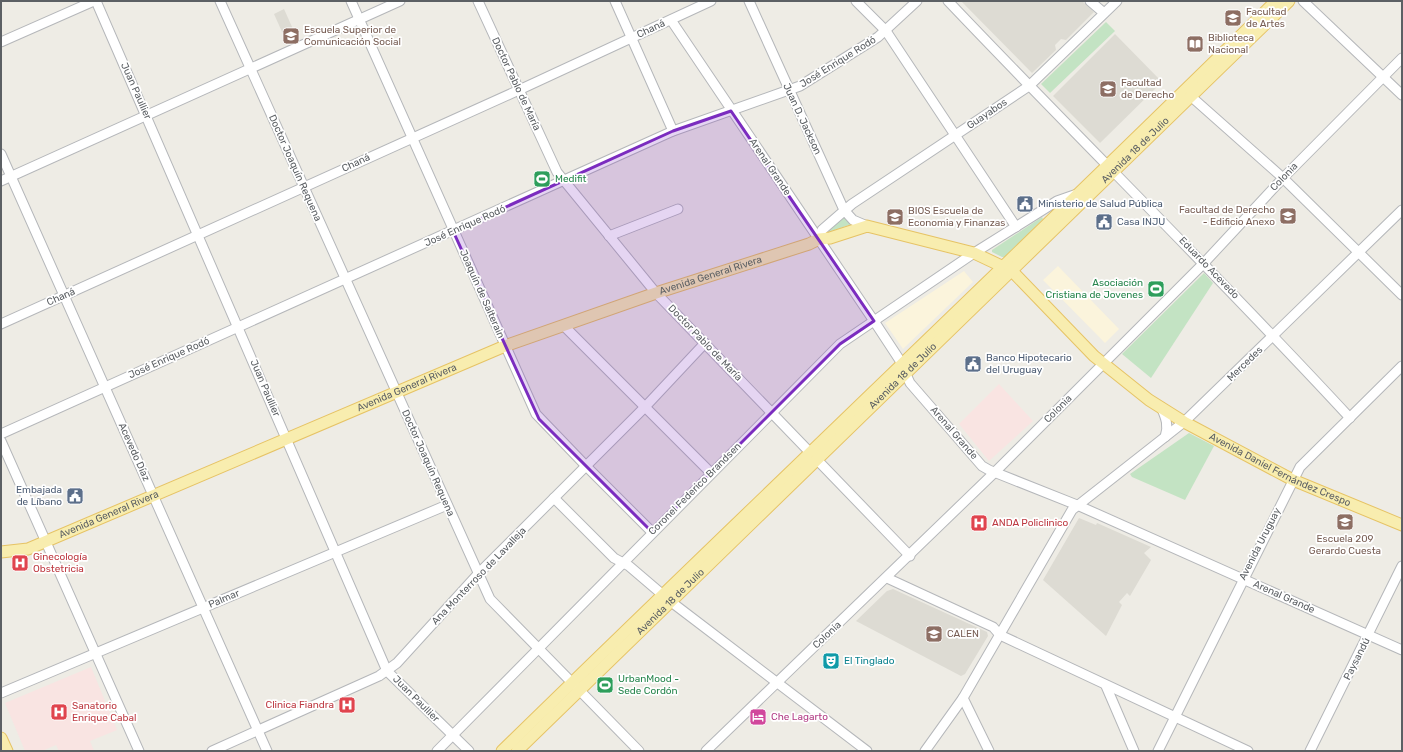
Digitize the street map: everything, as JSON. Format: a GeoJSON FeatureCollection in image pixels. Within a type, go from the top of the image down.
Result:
{"type":"FeatureCollection","features":[{"type":"Feature","properties":{"kind":"main road","name":"Avenida 18 de Julio"},"geometry":{"type":"LineString","coordinates":[[1188,94],[1276,1]]}},
{"type":"Feature","properties":{"kind":"main road","name":"Avenida 18 de Julio"},"geometry":{"type":"LineString","coordinates":[[517,751],[577,686],[666,598],[1110,168],[1289,1]]}},
{"type":"Feature","properties":{"kind":"main road","name":"Avenida 18 de Julio"},"geometry":{"type":"LineString","coordinates":[[1007,268],[1078,193],[1110,168]]}},
{"type":"Feature","properties":{"kind":"main road","name":"Avenida General Rivera"},"geometry":{"type":"LineString","coordinates":[[1,552],[22,550],[45,541],[505,346],[656,293],[808,244],[819,239],[830,238],[868,226]]}},
{"type":"Feature","properties":{"kind":"main road"},"geometry":{"type":"LineString","coordinates":[[868,226],[974,253],[1007,268]]}},
{"type":"Feature","properties":{"kind":"main road","name":"Avenida Daniel Fernández Crespo"},"geometry":{"type":"LineString","coordinates":[[1007,268],[1103,364],[1184,422],[1293,480],[1402,525]]}},
{"type":"Feature","properties":{"kind":"main road","name":"Avenida 18 de Julio"},"geometry":{"type":"LineString","coordinates":[[502,751],[577,686]]}},
{"type":"Feature","properties":{"kind":"main road"},"geometry":{"type":"LineString","coordinates":[[1,738],[7,751]]}},
{"type":"Feature","properties":{"kind":"street"},"geometry":{"type":"LineString","coordinates":[[1,42],[95,1]]}},
{"type":"Feature","properties":{"kind":"street","name":"Juan Paullier"},"geometry":{"type":"LineString","coordinates":[[95,1],[199,234],[387,671],[469,751]]}},
{"type":"Feature","properties":{"kind":"street","name":"Doctor Joaquín Requena"},"geometry":{"type":"LineString","coordinates":[[220,1],[478,574],[494,604],[539,647],[639,751]]}},
{"type":"Feature","properties":{"kind":"street","name":"Joaquín de Salterain"},"geometry":{"type":"LineString","coordinates":[[351,1],[413,136],[453,231],[539,419],[652,532]]}},
{"type":"Feature","properties":{"kind":"street"},"geometry":{"type":"LineString","coordinates":[[1,182],[400,1]]}},
{"type":"Feature","properties":{"kind":"street","name":"Doctor Pablo de María"},"geometry":{"type":"LineString","coordinates":[[478,1],[557,172],[656,293],[910,556]]}},
{"type":"Feature","properties":{"kind":"street"},"geometry":{"type":"LineString","coordinates":[[615,1],[673,132]]}},
{"type":"Feature","properties":{"kind":"street","name":"Chaná"},"geometry":{"type":"LineString","coordinates":[[1,324],[413,136],[632,39],[711,1]]}},
{"type":"Feature","properties":{"kind":"street","name":"Juan D. Jackson"},"geometry":{"type":"LineString","coordinates":[[749,1],[788,91],[844,210],[853,220],[868,226]]}},
{"type":"Feature","properties":{"kind":"street"},"geometry":{"type":"LineString","coordinates":[[856,1],[886,31],[1016,227]]}},
{"type":"Feature","properties":{"kind":"street","name":"José Enrique Rodó"},"geometry":{"type":"LineString","coordinates":[[1,434],[673,132],[800,86],[871,43],[886,31],[917,1]]}},
{"type":"Feature","properties":{"kind":"street","name":"Eduardo Acevedo"},"geometry":{"type":"LineString","coordinates":[[948,1],[1029,86],[1204,263],[1350,418]]}},
{"type":"Feature","properties":{"kind":"street"},"geometry":{"type":"LineString","coordinates":[[1090,1],[1104,13]]}},
{"type":"Feature","properties":{"kind":"street","name":"Guayabos"},"geometry":{"type":"LineString","coordinates":[[844,210],[1029,86],[1117,1]]}},
{"type":"Feature","properties":{"kind":"street"},"geometry":{"type":"LineString","coordinates":[[1303,1],[1384,76],[1402,95]]}},
{"type":"Feature","properties":{"kind":"street","name":"Arenal Grande"},"geometry":{"type":"LineString","coordinates":[[671,20],[874,321],[910,383],[982,466],[1077,505],[1402,650]]}},
{"type":"Feature","properties":{"kind":"street","name":"Colonia"},"geometry":{"type":"LineString","coordinates":[[706,751],[996,472],[1204,263],[1283,178],[1402,58]]}},
{"type":"Feature","properties":{"kind":"street"},"geometry":{"type":"LineString","coordinates":[[1188,94],[1283,178],[1402,295]]}},
{"type":"Feature","properties":{"kind":"street","name":"Acevedo Díaz"},"geometry":{"type":"LineString","coordinates":[[1,154],[267,751]]}},
{"type":"Feature","properties":{"kind":"street","name":"Avenida 18 de Julio"},"geometry":{"type":"LineString","coordinates":[[974,253],[1057,201],[1078,193]]}},
{"type":"Feature","properties":{"kind":"street"},"geometry":{"type":"LineString","coordinates":[[609,236],[678,209]]}},
{"type":"Feature","properties":{"kind":"street"},"geometry":{"type":"LineString","coordinates":[[819,239],[822,230],[844,210]]}},
{"type":"Feature","properties":{"kind":"street","name":"Mercedes"},"geometry":{"type":"LineString","coordinates":[[925,751],[964,698],[1072,510],[1184,422],[1402,210]]}},
{"type":"Feature","properties":{"kind":"street","name":"Coronel Federico Brandsen"},"geometry":{"type":"LineString","coordinates":[[437,751],[652,532],[840,344],[974,253]]}},
{"type":"Feature","properties":{"kind":"street"},"geometry":{"type":"LineString","coordinates":[[564,326],[711,473]]}},
{"type":"Feature","properties":{"kind":"street","name":"Ana Monterroso de Lavalleja"},"geometry":{"type":"LineString","coordinates":[[212,751],[387,671],[397,663],[478,574],[645,407],[705,343]]}},
{"type":"Feature","properties":{"kind":"street","name":"Avenida Uruguay"},"geometry":{"type":"LineString","coordinates":[[1158,751],[1300,467],[1402,366]]}},
{"type":"Feature","properties":{"kind":"street"},"geometry":{"type":"LineString","coordinates":[[1161,407],[1166,421],[1165,437]]}},
{"type":"Feature","properties":{"kind":"street"},"geometry":{"type":"LineString","coordinates":[[1,441],[139,751]]}},
{"type":"Feature","properties":{"kind":"street"},"geometry":{"type":"LineString","coordinates":[[554,498],[614,558],[623,563],[666,598],[867,751]]}},
{"type":"Feature","properties":{"kind":"street","name":"Palmar"},"geometry":{"type":"LineString","coordinates":[[1,693],[447,504]]}},
{"type":"Feature","properties":{"kind":"street","name":"Paysandú"},"geometry":{"type":"LineString","coordinates":[[1310,751],[1402,566]]}},
{"type":"Feature","properties":{"kind":"street"},"geometry":{"type":"LineString","coordinates":[[887,578],[993,627],[1000,635],[1106,686],[1248,751]]}},
{"type":"Feature","properties":{"kind":"street"},"geometry":{"type":"LineString","coordinates":[[1106,686],[1134,751]]}},
{"type":"Feature","properties":{"kind":"street"},"geometry":{"type":"LineString","coordinates":[[964,698],[989,751]]}},
{"type":"Feature","properties":{"kind":"highlighted area"},"geometry":{"type":"Polygon","coordinates":[[[731,111],[874,321],[840,344],[652,532],[539,419],[453,231],[673,131],[731,111]]]}},
{"type":"Feature","properties":{"kind":"shaded area"},"geometry":{"type":"Polygon","coordinates":[[[961,1],[1082,1],[1094,12],[1066,40],[1061,39],[1055,45],[1056,50],[1032,73],[961,1]]]}},
{"type":"Feature","properties":{"kind":"shaded area"},"geometry":{"type":"Polygon","coordinates":[[[284,9],[297,38],[287,43],[274,14],[284,9]]]}},
{"type":"Feature","properties":{"kind":"shaded area","name":"Facultad de Derecho"},"geometry":{"type":"Polygon","coordinates":[[[1115,34],[1162,82],[1100,143],[1053,96],[1115,34]]]}},
{"type":"Feature","properties":{"kind":"shaded area"},"geometry":{"type":"Polygon","coordinates":[[[1058,266],[1119,329],[1105,343],[1043,280],[1058,266]]]}},
{"type":"Feature","properties":{"kind":"shaded area"},"geometry":{"type":"Polygon","coordinates":[[[964,271],[973,282],[903,349],[885,323],[964,271]]]}},
{"type":"Feature","properties":{"kind":"shaded area"},"geometry":{"type":"Polygon","coordinates":[[[999,384],[1033,421],[989,461],[959,424],[999,384]]]}},
{"type":"Feature","properties":{"kind":"shaded area"},"geometry":{"type":"Polygon","coordinates":[[[1079,518],[1096,525],[1097,523],[1151,547],[1144,553],[1151,560],[1130,596],[1127,593],[1119,602],[1122,605],[1106,636],[1043,580],[1079,518]]]}},
{"type":"Feature","properties":{"kind":"shaded area","name":"CALEN"},"geometry":{"type":"Polygon","coordinates":[[[893,589],[987,632],[988,636],[965,674],[961,676],[856,621],[887,591],[893,589]]]}},
{"type":"Feature","properties":{"kind":"shaded area","name":"Sanatorio Enrique Cabal"},"geometry":{"type":"Polygon","coordinates":[[[91,667],[117,730],[90,741],[94,751],[59,751],[56,745],[42,751],[25,751],[5,703],[91,667]]]}},
{"type":"Feature","properties":{"kind":"green space"},"geometry":{"type":"Polygon","coordinates":[[[1106,22],[1115,31],[1050,93],[1041,84],[1106,22]]]}},
{"type":"Feature","properties":{"kind":"green space"},"geometry":{"type":"Polygon","coordinates":[[[844,217],[852,224],[829,232],[827,230],[844,217]]]}},
{"type":"Feature","properties":{"kind":"green space"},"geometry":{"type":"Polygon","coordinates":[[[1042,217],[1043,219],[1005,257],[992,252],[992,250],[1042,217]]]}},
{"type":"Feature","properties":{"kind":"green space"},"geometry":{"type":"Polygon","coordinates":[[[1204,273],[1213,283],[1151,378],[1122,354],[1204,273]]]}},
{"type":"Feature","properties":{"kind":"green space"},"geometry":{"type":"Polygon","coordinates":[[[1189,433],[1214,446],[1185,500],[1132,477],[1130,474],[1189,433]]]}},
{"type":"Feature","properties":{"kind":"place","name":"Facultad de Artes"},"geometry":{"type":"Point","coordinates":[1233,18]}},
{"type":"Feature","properties":{"kind":"place","name":"Escuela Superior de Comunicación Social"},"geometry":{"type":"Point","coordinates":[291,36]}},
{"type":"Feature","properties":{"kind":"place","name":"Biblioteca Nacional"},"geometry":{"type":"Point","coordinates":[1195,44]}},
{"type":"Feature","properties":{"kind":"place","name":"Facultad de Derecho"},"geometry":{"type":"Point","coordinates":[1108,89]}},
{"type":"Feature","properties":{"kind":"place","name":"Medifit"},"geometry":{"type":"Point","coordinates":[542,179]}},
{"type":"Feature","properties":{"kind":"place","name":"Ministerio de Salud Pública"},"geometry":{"type":"Point","coordinates":[1025,204]}},
{"type":"Feature","properties":{"kind":"place","name":"Facultad de Derecho - Edificio Anexo"},"geometry":{"type":"Point","coordinates":[1288,216]}},
{"type":"Feature","properties":{"kind":"place","name":"BIOS Escuela de Economia y Finanzas"},"geometry":{"type":"Point","coordinates":[895,217]}},
{"type":"Feature","properties":{"kind":"place","name":"Casa INJU"},"geometry":{"type":"Point","coordinates":[1104,222]}},
{"type":"Feature","properties":{"kind":"place","name":"Asociación Cristiana de Jovenes"},"geometry":{"type":"Point","coordinates":[1156,289]}},
{"type":"Feature","properties":{"kind":"place","name":"Banco Hipotecario del Uruguay"},"geometry":{"type":"Point","coordinates":[973,364]}},
{"type":"Feature","properties":{"kind":"place","name":"Embajada de Líbano"},"geometry":{"type":"Point","coordinates":[75,496]}},
{"type":"Feature","properties":{"kind":"place","name":"Escuela 209 Gerardo Cuesta"},"geometry":{"type":"Point","coordinates":[1345,522]}},
{"type":"Feature","properties":{"kind":"place","name":"ANDA Policlinico"},"geometry":{"type":"Point","coordinates":[979,523]}},
{"type":"Feature","properties":{"kind":"place","name":"Ginecología Obstetricia"},"geometry":{"type":"Point","coordinates":[20,563]}},
{"type":"Feature","properties":{"kind":"place","name":"CALEN"},"geometry":{"type":"Point","coordinates":[934,634]}},
{"type":"Feature","properties":{"kind":"place","name":"El Tinglado"},"geometry":{"type":"Point","coordinates":[831,661]}},
{"type":"Feature","properties":{"kind":"place","name":"UrbanMood - Sede Cordón"},"geometry":{"type":"Point","coordinates":[605,685]}},
{"type":"Feature","properties":{"kind":"place","name":"Clinica Fiandra"},"geometry":{"type":"Point","coordinates":[347,705]}},
{"type":"Feature","properties":{"kind":"place","name":"Sanatorio Enrique Cabal"},"geometry":{"type":"Point","coordinates":[59,712]}},
{"type":"Feature","properties":{"kind":"place","name":"Che Lagarto"},"geometry":{"type":"Point","coordinates":[758,717]}}]}
